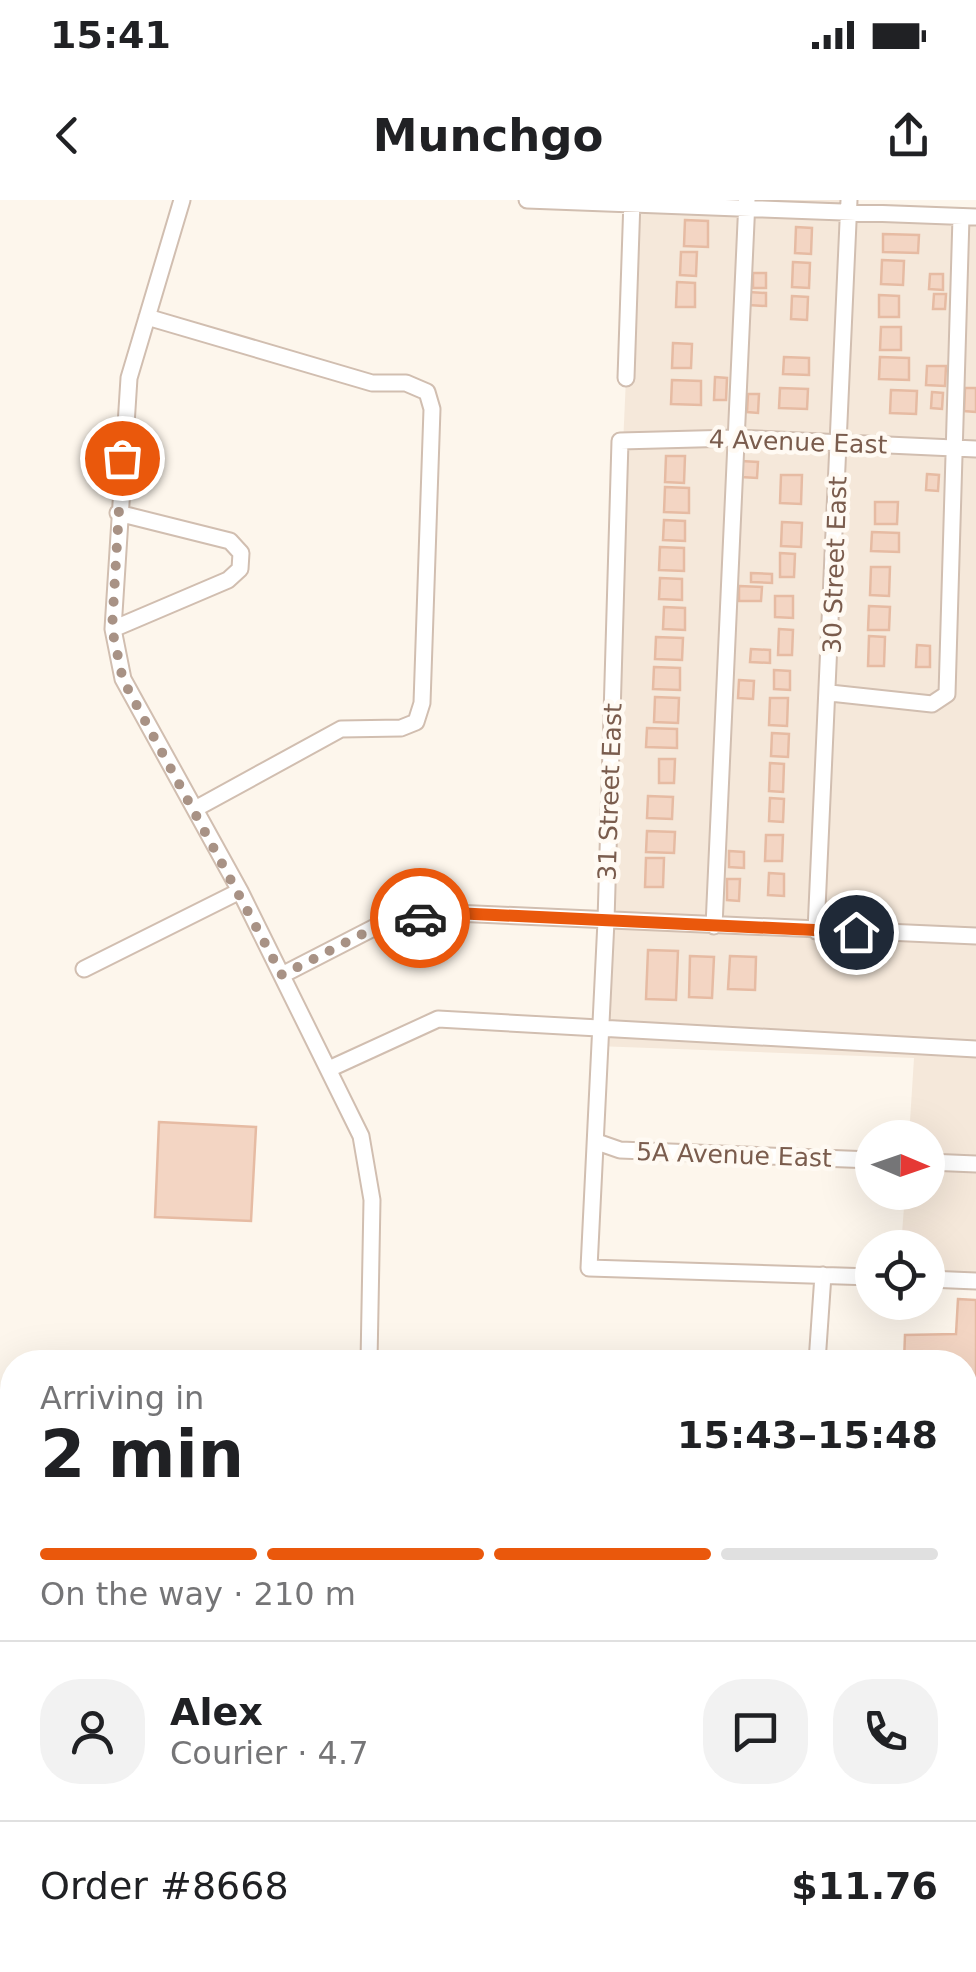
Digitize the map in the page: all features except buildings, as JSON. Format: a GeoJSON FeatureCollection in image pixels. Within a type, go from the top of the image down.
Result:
{"type":"FeatureCollection","features":[{"type":"Feature","properties":{"kind":"street"},"geometry":{"type":"LineString","coordinates":[[182,200],[129,378],[112,629],[123,680],[240,891],[361,1136],[372,1200],[370,1350]]}},
{"type":"Feature","properties":{"kind":"street"},"geometry":{"type":"LineString","coordinates":[[527,200],[849,206],[968,217],[956,327],[947,694],[932,704],[830,693]]}},
{"type":"Feature","properties":{"kind":"street"},"geometry":{"type":"LineString","coordinates":[[626,378],[632,202]]}},
{"type":"Feature","properties":{"kind":"street"},"geometry":{"type":"LineString","coordinates":[[714,926],[747,205]]}},
{"type":"Feature","properties":{"kind":"street","name":"30 Street East"},"geometry":{"type":"LineString","coordinates":[[816,930],[830,693],[849,206]]}},
{"type":"Feature","properties":{"kind":"street"},"geometry":{"type":"LineString","coordinates":[[147,318],[372,383],[406,384],[427,392],[432,409],[422,703],[416,722],[401,728],[342,729],[194,809]]}},
{"type":"Feature","properties":{"kind":"street"},"geometry":{"type":"LineString","coordinates":[[956,327],[976,328]]}},
{"type":"Feature","properties":{"kind":"street","name":"4 Avenue East"},"geometry":{"type":"LineString","coordinates":[[620,441],[734,438],[976,449]]}},
{"type":"Feature","properties":{"kind":"street","name":"31 Street East"},"geometry":{"type":"LineString","coordinates":[[620,441],[606,921],[589,1268],[822,1274]]}},
{"type":"Feature","properties":{"kind":"street"},"geometry":{"type":"LineString","coordinates":[[112,629],[228,580],[240,569],[240,553],[230,541],[118,513]]}},
{"type":"Feature","properties":{"kind":"street"},"geometry":{"type":"LineString","coordinates":[[84,969],[240,891]]}},
{"type":"Feature","properties":{"kind":"street"},"geometry":{"type":"LineString","coordinates":[[282,975],[386,922],[454,913],[976,936]]}},
{"type":"Feature","properties":{"kind":"street"},"geometry":{"type":"LineString","coordinates":[[329,1069],[438,1019],[976,1049]]}},
{"type":"Feature","properties":{"kind":"street","name":"5A Avenue East"},"geometry":{"type":"LineString","coordinates":[[597,1142],[620,1150],[855,1159]]}},
{"type":"Feature","properties":{"kind":"street"},"geometry":{"type":"LineString","coordinates":[[945,1163],[976,1164]]}},
{"type":"Feature","properties":{"kind":"street"},"geometry":{"type":"LineString","coordinates":[[819,1350],[822,1274],[855,1276]]}},
{"type":"Feature","properties":{"kind":"street"},"geometry":{"type":"LineString","coordinates":[[945,1280],[976,1282]]}},
{"type":"Feature","properties":{"kind":"shaded area"},"geometry":{"type":"Polygon","coordinates":[[[634,200],[854,200],[853,214],[976,220],[976,1280],[945,1280],[945,1230],[902,1230],[904,1210],[945,1210],[945,1120],[910,1120],[914,1058],[596,1046],[634,200]]]}},
{"type":"Feature","properties":{"kind":"way so far"},"geometry":{"type":"LineString","coordinates":[[122,458],[112,629],[123,680],[282,975],[386,922],[420,918]]}},
{"type":"Feature","properties":{"kind":"route"},"geometry":{"type":"LineString","coordinates":[[420,918],[454,913],[856,932]]}}]}
